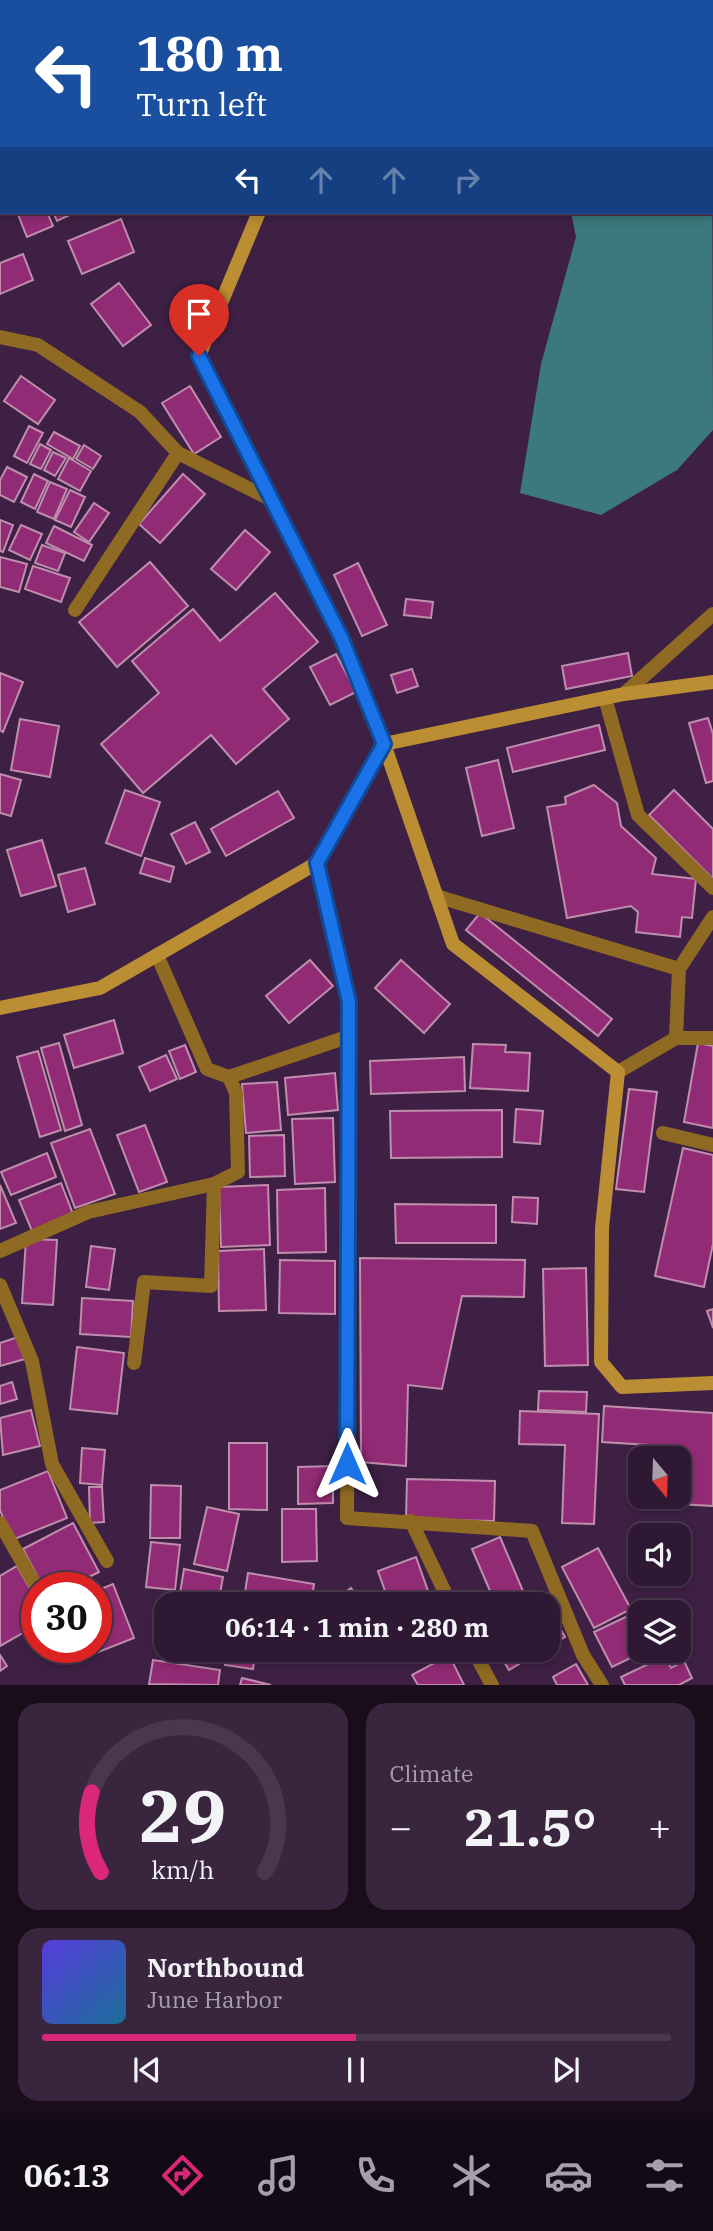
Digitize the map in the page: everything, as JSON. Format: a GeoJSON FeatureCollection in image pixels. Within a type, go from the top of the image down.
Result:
{"type":"FeatureCollection","features":[{"type":"Feature","properties":{"kind":"street"},"geometry":{"type":"LineString","coordinates":[[258,214],[199,356],[341,637],[384,744],[453,944],[618,1072]]}},
{"type":"Feature","properties":{"kind":"street"},"geometry":{"type":"LineString","coordinates":[[0,337],[38,345],[139,412],[178,453],[272,500]]}},
{"type":"Feature","properties":{"kind":"street"},"geometry":{"type":"LineString","coordinates":[[75,610],[178,453]]}},
{"type":"Feature","properties":{"kind":"street"},"geometry":{"type":"LineString","coordinates":[[624,694],[713,614]]}},
{"type":"Feature","properties":{"kind":"street"},"geometry":{"type":"LineString","coordinates":[[0,1008],[100,988],[317,863],[384,744],[624,694],[713,682]]}},
{"type":"Feature","properties":{"kind":"street"},"geometry":{"type":"LineString","coordinates":[[605,698],[638,815],[713,888]]}},
{"type":"Feature","properties":{"kind":"street"},"geometry":{"type":"LineString","coordinates":[[317,863],[349,1002],[347,1518],[532,1531],[583,1654],[602,1685]]}},
{"type":"Feature","properties":{"kind":"street"},"geometry":{"type":"LineString","coordinates":[[436,896],[679,969]]}},
{"type":"Feature","properties":{"kind":"street"},"geometry":{"type":"LineString","coordinates":[[676,1038],[679,969],[713,917]]}},
{"type":"Feature","properties":{"kind":"street"},"geometry":{"type":"LineString","coordinates":[[158,955],[207,1069],[229,1077],[349,1036]]}},
{"type":"Feature","properties":{"kind":"street"},"geometry":{"type":"LineString","coordinates":[[618,1072],[676,1038],[713,1038]]}},
{"type":"Feature","properties":{"kind":"street"},"geometry":{"type":"LineString","coordinates":[[618,1072],[602,1228],[601,1362],[622,1387],[713,1383]]}},
{"type":"Feature","properties":{"kind":"street"},"geometry":{"type":"LineString","coordinates":[[0,1251],[88,1212],[214,1184],[238,1172],[236,1093],[229,1077]]}},
{"type":"Feature","properties":{"kind":"street"},"geometry":{"type":"LineString","coordinates":[[663,1133],[713,1145]]}},
{"type":"Feature","properties":{"kind":"street"},"geometry":{"type":"LineString","coordinates":[[134,1363],[144,1282],[211,1286],[214,1184]]}},
{"type":"Feature","properties":{"kind":"street"},"geometry":{"type":"LineString","coordinates":[[0,1285],[32,1362],[52,1464],[107,1561]]}},
{"type":"Feature","properties":{"kind":"street"},"geometry":{"type":"LineString","coordinates":[[411,1521],[445,1592]]}},
{"type":"Feature","properties":{"kind":"street"},"geometry":{"type":"LineString","coordinates":[[0,1522],[28,1572]]}},
{"type":"Feature","properties":{"kind":"street"},"geometry":{"type":"LineString","coordinates":[[480,1662],[492,1685]]}},
{"type":"Feature","properties":{"kind":"shaded area"},"geometry":{"type":"Polygon","coordinates":[[[571,214],[712,214],[713,430],[677,470],[601,515],[520,493],[541,364],[576,237],[571,214]]]}},
{"type":"Feature","properties":{"kind":"building"},"geometry":{"type":"Polygon","coordinates":[[[18,214],[48,214],[53,226],[27,237],[18,214]]]}},
{"type":"Feature","properties":{"kind":"building"},"geometry":{"type":"Polygon","coordinates":[[[54,214],[72,214],[57,221],[54,214]]]}},
{"type":"Feature","properties":{"kind":"building"},"geometry":{"type":"Polygon","coordinates":[[[121,219],[134,252],[82,274],[68,241],[121,219]]]}},
{"type":"Feature","properties":{"kind":"building"},"geometry":{"type":"Polygon","coordinates":[[[23,254],[33,280],[0,294],[0,263],[23,254]]]}},
{"type":"Feature","properties":{"kind":"building"},"geometry":{"type":"Polygon","coordinates":[[[119,283],[151,325],[123,346],[91,304],[119,283]]]}},
{"type":"Feature","properties":{"kind":"building"},"geometry":{"type":"Polygon","coordinates":[[[21,376],[55,400],[38,424],[4,401],[21,376]]]}},
{"type":"Feature","properties":{"kind":"building"},"geometry":{"type":"Polygon","coordinates":[[[190,386],[221,437],[194,454],[162,403],[190,386]]]}},
{"type":"Feature","properties":{"kind":"building"},"geometry":{"type":"Polygon","coordinates":[[[29,426],[43,433],[27,463],[14,456],[29,426]]]}},
{"type":"Feature","properties":{"kind":"building"},"geometry":{"type":"Polygon","coordinates":[[[54,432],[80,446],[73,459],[47,444],[54,432]]]}},
{"type":"Feature","properties":{"kind":"building"},"geometry":{"type":"Polygon","coordinates":[[[40,444],[51,450],[41,469],[30,464],[40,444]]]}},
{"type":"Feature","properties":{"kind":"building"},"geometry":{"type":"Polygon","coordinates":[[[84,445],[101,456],[93,469],[76,459],[84,445]]]}},
{"type":"Feature","properties":{"kind":"building"},"geometry":{"type":"Polygon","coordinates":[[[53,452],[66,458],[55,476],[44,470],[53,452]]]}},
{"type":"Feature","properties":{"kind":"building"},"geometry":{"type":"Polygon","coordinates":[[[69,458],[91,471],[80,491],[58,479],[69,458]]]}},
{"type":"Feature","properties":{"kind":"building"},"geometry":{"type":"Polygon","coordinates":[[[7,467],[27,477],[14,502],[0,495],[0,480],[7,467]]]}},
{"type":"Feature","properties":{"kind":"building"},"geometry":{"type":"Polygon","coordinates":[[[34,474],[48,481],[35,509],[21,502],[34,474]]]}},
{"type":"Feature","properties":{"kind":"building"},"geometry":{"type":"Polygon","coordinates":[[[183,474],[205,494],[160,543],[139,524],[183,474]]]}},
{"type":"Feature","properties":{"kind":"building"},"geometry":{"type":"Polygon","coordinates":[[[50,482],[67,489],[54,519],[37,512],[50,482]]]}},
{"type":"Feature","properties":{"kind":"building"},"geometry":{"type":"Polygon","coordinates":[[[70,490],[85,497],[71,527],[55,520],[70,490]]]}},
{"type":"Feature","properties":{"kind":"building"},"geometry":{"type":"Polygon","coordinates":[[[94,503],[109,513],[89,542],[74,532],[94,503]]]}},
{"type":"Feature","properties":{"kind":"building"},"geometry":{"type":"Polygon","coordinates":[[[0,520],[13,525],[3,552],[0,551],[0,520]]]}},
{"type":"Feature","properties":{"kind":"building"},"geometry":{"type":"Polygon","coordinates":[[[21,525],[42,534],[30,560],[9,550],[21,525]]]}},
{"type":"Feature","properties":{"kind":"building"},"geometry":{"type":"Polygon","coordinates":[[[54,526],[92,545],[84,561],[46,543],[54,526]]]}},
{"type":"Feature","properties":{"kind":"building"},"geometry":{"type":"Polygon","coordinates":[[[245,530],[270,552],[236,590],[211,569],[245,530]]]}},
{"type":"Feature","properties":{"kind":"building"},"geometry":{"type":"Polygon","coordinates":[[[42,545],[65,553],[58,571],[35,563],[42,545]]]}},
{"type":"Feature","properties":{"kind":"building"},"geometry":{"type":"Polygon","coordinates":[[[0,557],[27,564],[19,592],[0,587],[0,557]]]}},
{"type":"Feature","properties":{"kind":"building"},"geometry":{"type":"Polygon","coordinates":[[[150,562],[188,606],[117,667],[79,622],[150,562]]]}},
{"type":"Feature","properties":{"kind":"building"},"geometry":{"type":"Polygon","coordinates":[[[358,563],[387,625],[362,636],[334,575],[358,563]]]}},
{"type":"Feature","properties":{"kind":"building"},"geometry":{"type":"Polygon","coordinates":[[[33,566],[70,578],[61,602],[25,589],[33,566]]]}},
{"type":"Feature","properties":{"kind":"building"},"geometry":{"type":"Polygon","coordinates":[[[275,593],[318,642],[263,689],[289,719],[236,764],[211,735],[143,793],[101,744],[159,693],[132,661],[193,609],[220,641],[275,593]]]}},
{"type":"Feature","properties":{"kind":"building"},"geometry":{"type":"Polygon","coordinates":[[[406,599],[433,602],[431,618],[404,615],[406,599]]]}},
{"type":"Feature","properties":{"kind":"building"},"geometry":{"type":"Polygon","coordinates":[[[628,653],[632,676],[566,689],[562,666],[628,653]]]}},
{"type":"Feature","properties":{"kind":"building"},"geometry":{"type":"Polygon","coordinates":[[[336,654],[356,692],[330,705],[310,667],[336,654]]]}},
{"type":"Feature","properties":{"kind":"building"},"geometry":{"type":"Polygon","coordinates":[[[412,669],[418,686],[397,693],[391,675],[412,669]]]}},
{"type":"Feature","properties":{"kind":"building"},"geometry":{"type":"Polygon","coordinates":[[[0,673],[23,682],[3,732],[0,730],[0,673]]]}},
{"type":"Feature","properties":{"kind":"building"},"geometry":{"type":"Polygon","coordinates":[[[708,718],[713,734],[713,781],[706,783],[689,723],[708,718]]]}},
{"type":"Feature","properties":{"kind":"building"},"geometry":{"type":"Polygon","coordinates":[[[20,719],[59,726],[50,777],[11,770],[20,719]]]}},
{"type":"Feature","properties":{"kind":"building"},"geometry":{"type":"Polygon","coordinates":[[[599,725],[605,750],[513,772],[507,748],[599,725]]]}},
{"type":"Feature","properties":{"kind":"building"},"geometry":{"type":"Polygon","coordinates":[[[498,760],[514,828],[482,836],[466,768],[498,760]]]}},
{"type":"Feature","properties":{"kind":"building"},"geometry":{"type":"Polygon","coordinates":[[[0,774],[21,780],[11,816],[0,813],[0,774]]]}},
{"type":"Feature","properties":{"kind":"building"},"geometry":{"type":"Polygon","coordinates":[[[594,785],[617,803],[621,826],[656,858],[652,874],[696,879],[692,918],[682,917],[680,937],[636,932],[638,912],[631,906],[567,918],[547,807],[566,804],[565,797],[594,785]]]}},
{"type":"Feature","properties":{"kind":"building"},"geometry":{"type":"Polygon","coordinates":[[[125,790],[160,802],[141,856],[106,843],[125,790]]]}},
{"type":"Feature","properties":{"kind":"building"},"geometry":{"type":"Polygon","coordinates":[[[674,790],[713,829],[713,879],[649,815],[674,790]]]}},
{"type":"Feature","properties":{"kind":"building"},"geometry":{"type":"Polygon","coordinates":[[[278,791],[294,818],[226,856],[211,829],[278,791]]]}},
{"type":"Feature","properties":{"kind":"building"},"geometry":{"type":"Polygon","coordinates":[[[195,822],[210,852],[186,864],[171,834],[195,822]]]}},
{"type":"Feature","properties":{"kind":"building"},"geometry":{"type":"Polygon","coordinates":[[[42,840],[56,886],[21,896],[7,850],[42,840]]]}},
{"type":"Feature","properties":{"kind":"building"},"geometry":{"type":"Polygon","coordinates":[[[145,858],[174,867],[170,882],[140,873],[145,858]]]}},
{"type":"Feature","properties":{"kind":"building"},"geometry":{"type":"Polygon","coordinates":[[[85,868],[95,904],[68,912],[58,875],[85,868]]]}},
{"type":"Feature","properties":{"kind":"building"},"geometry":{"type":"Polygon","coordinates":[[[480,913],[612,1019],[598,1036],[466,930],[480,913]]]}},
{"type":"Feature","properties":{"kind":"building"},"geometry":{"type":"Polygon","coordinates":[[[310,960],[333,986],[289,1023],[266,996],[310,960]]]}},
{"type":"Feature","properties":{"kind":"building"},"geometry":{"type":"Polygon","coordinates":[[[401,960],[450,1004],[424,1033],[375,988],[401,960]]]}},
{"type":"Feature","properties":{"kind":"building"},"geometry":{"type":"Polygon","coordinates":[[[114,1020],[123,1053],[74,1068],[64,1035],[114,1020]]]}},
{"type":"Feature","properties":{"kind":"building"},"geometry":{"type":"Polygon","coordinates":[[[59,1043],[82,1125],[65,1131],[41,1048],[59,1043]]]}},
{"type":"Feature","properties":{"kind":"building"},"geometry":{"type":"Polygon","coordinates":[[[698,1043],[713,1046],[713,1128],[684,1122],[698,1043]]]}},
{"type":"Feature","properties":{"kind":"building"},"geometry":{"type":"Polygon","coordinates":[[[473,1044],[506,1045],[505,1052],[530,1053],[528,1091],[470,1088],[473,1044]]]}},
{"type":"Feature","properties":{"kind":"building"},"geometry":{"type":"Polygon","coordinates":[[[185,1045],[196,1072],[180,1079],[169,1051],[185,1045]]]}},
{"type":"Feature","properties":{"kind":"building"},"geometry":{"type":"Polygon","coordinates":[[[38,1051],[61,1130],[40,1137],[17,1057],[38,1051]]]}},
{"type":"Feature","properties":{"kind":"building"},"geometry":{"type":"Polygon","coordinates":[[[166,1055],[177,1079],[150,1091],[139,1067],[166,1055]]]}},
{"type":"Feature","properties":{"kind":"building"},"geometry":{"type":"Polygon","coordinates":[[[464,1057],[465,1091],[371,1094],[370,1061],[464,1057]]]}},
{"type":"Feature","properties":{"kind":"building"},"geometry":{"type":"Polygon","coordinates":[[[335,1073],[338,1110],[288,1115],[285,1078],[335,1073]]]}},
{"type":"Feature","properties":{"kind":"building"},"geometry":{"type":"Polygon","coordinates":[[[277,1082],[281,1130],[246,1133],[242,1084],[277,1082]]]}},
{"type":"Feature","properties":{"kind":"building"},"geometry":{"type":"Polygon","coordinates":[[[629,1089],[657,1092],[644,1192],[616,1189],[629,1089]]]}},
{"type":"Feature","properties":{"kind":"building"},"geometry":{"type":"Polygon","coordinates":[[[516,1109],[543,1111],[540,1144],[514,1142],[516,1109]]]}},
{"type":"Feature","properties":{"kind":"building"},"geometry":{"type":"Polygon","coordinates":[[[502,1110],[502,1157],[391,1158],[390,1111],[502,1110]]]}},
{"type":"Feature","properties":{"kind":"building"},"geometry":{"type":"Polygon","coordinates":[[[333,1118],[335,1182],[295,1184],[292,1119],[333,1118]]]}},
{"type":"Feature","properties":{"kind":"building"},"geometry":{"type":"Polygon","coordinates":[[[145,1125],[167,1182],[139,1192],[117,1135],[145,1125]]]}},
{"type":"Feature","properties":{"kind":"building"},"geometry":{"type":"Polygon","coordinates":[[[90,1129],[115,1194],[75,1208],[51,1143],[90,1129]]]}},
{"type":"Feature","properties":{"kind":"building"},"geometry":{"type":"Polygon","coordinates":[[[284,1135],[285,1176],[250,1177],[249,1136],[284,1135]]]}},
{"type":"Feature","properties":{"kind":"building"},"geometry":{"type":"Polygon","coordinates":[[[683,1148],[713,1155],[713,1244],[704,1287],[655,1276],[683,1148]]]}},
{"type":"Feature","properties":{"kind":"building"},"geometry":{"type":"Polygon","coordinates":[[[47,1153],[56,1177],[11,1195],[1,1172],[47,1153]]]}},
{"type":"Feature","properties":{"kind":"building"},"geometry":{"type":"Polygon","coordinates":[[[61,1183],[73,1214],[32,1231],[19,1200],[61,1183]]]}},
{"type":"Feature","properties":{"kind":"building"},"geometry":{"type":"Polygon","coordinates":[[[0,1185],[16,1223],[0,1229],[0,1185]]]}},
{"type":"Feature","properties":{"kind":"building"},"geometry":{"type":"Polygon","coordinates":[[[268,1185],[270,1245],[221,1247],[219,1187],[268,1185]]]}},
{"type":"Feature","properties":{"kind":"building"},"geometry":{"type":"Polygon","coordinates":[[[325,1188],[326,1252],[278,1253],[277,1190],[325,1188]]]}},
{"type":"Feature","properties":{"kind":"building"},"geometry":{"type":"Polygon","coordinates":[[[513,1197],[538,1198],[537,1224],[512,1222],[513,1197]]]}},
{"type":"Feature","properties":{"kind":"building"},"geometry":{"type":"Polygon","coordinates":[[[395,1204],[496,1205],[496,1243],[396,1243],[395,1204]]]}},
{"type":"Feature","properties":{"kind":"building"},"geometry":{"type":"Polygon","coordinates":[[[26,1239],[57,1240],[53,1305],[22,1303],[26,1239]]]}},
{"type":"Feature","properties":{"kind":"building"},"geometry":{"type":"Polygon","coordinates":[[[91,1246],[115,1249],[109,1290],[86,1287],[91,1246]]]}},
{"type":"Feature","properties":{"kind":"building"},"geometry":{"type":"Polygon","coordinates":[[[264,1249],[266,1310],[219,1311],[218,1251],[264,1249]]]}},
{"type":"Feature","properties":{"kind":"building"},"geometry":{"type":"Polygon","coordinates":[[[360,1258],[525,1260],[524,1297],[462,1296],[442,1389],[408,1385],[406,1466],[361,1462],[360,1258]]]}},
{"type":"Feature","properties":{"kind":"building"},"geometry":{"type":"Polygon","coordinates":[[[280,1260],[335,1261],[335,1314],[279,1313],[280,1260]]]}},
{"type":"Feature","properties":{"kind":"building"},"geometry":{"type":"Polygon","coordinates":[[[586,1268],[588,1365],[545,1366],[543,1269],[586,1268]]]}},
{"type":"Feature","properties":{"kind":"building"},"geometry":{"type":"Polygon","coordinates":[[[82,1298],[133,1301],[131,1337],[80,1334],[82,1298]]]}},
{"type":"Feature","properties":{"kind":"building"},"geometry":{"type":"Polygon","coordinates":[[[713,1309],[713,1328],[707,1311],[713,1309]]]}},
{"type":"Feature","properties":{"kind":"building"},"geometry":{"type":"Polygon","coordinates":[[[18,1337],[25,1359],[0,1366],[0,1343],[18,1337]]]}},
{"type":"Feature","properties":{"kind":"building"},"geometry":{"type":"Polygon","coordinates":[[[77,1347],[124,1353],[117,1414],[70,1409],[77,1347]]]}},
{"type":"Feature","properties":{"kind":"building"},"geometry":{"type":"Polygon","coordinates":[[[12,1382],[17,1399],[0,1404],[0,1386],[12,1382]]]}},
{"type":"Feature","properties":{"kind":"building"},"geometry":{"type":"Polygon","coordinates":[[[539,1391],[587,1392],[586,1412],[538,1410],[539,1391]]]}},
{"type":"Feature","properties":{"kind":"building"},"geometry":{"type":"Polygon","coordinates":[[[604,1406],[713,1413],[713,1506],[691,1505],[691,1446],[602,1442],[604,1406]]]}},
{"type":"Feature","properties":{"kind":"building"},"geometry":{"type":"Polygon","coordinates":[[[31,1410],[40,1446],[3,1455],[0,1418],[31,1410]]]}},
{"type":"Feature","properties":{"kind":"building"},"geometry":{"type":"Polygon","coordinates":[[[520,1411],[599,1414],[594,1524],[562,1523],[565,1445],[519,1444],[520,1411]]]}},
{"type":"Feature","properties":{"kind":"building"},"geometry":{"type":"Polygon","coordinates":[[[229,1443],[267,1443],[267,1510],[229,1509],[229,1443]]]}},
{"type":"Feature","properties":{"kind":"building"},"geometry":{"type":"Polygon","coordinates":[[[82,1448],[105,1450],[102,1485],[80,1483],[82,1448]]]}},
{"type":"Feature","properties":{"kind":"building"},"geometry":{"type":"Polygon","coordinates":[[[333,1466],[333,1503],[298,1504],[298,1467],[333,1466]]]}},
{"type":"Feature","properties":{"kind":"building"},"geometry":{"type":"Polygon","coordinates":[[[48,1471],[67,1518],[12,1540],[0,1510],[0,1490],[48,1471]]]}},
{"type":"Feature","properties":{"kind":"building"},"geometry":{"type":"Polygon","coordinates":[[[407,1479],[495,1481],[494,1521],[406,1519],[407,1479]]]}},
{"type":"Feature","properties":{"kind":"building"},"geometry":{"type":"Polygon","coordinates":[[[151,1485],[181,1486],[180,1538],[150,1538],[151,1485]]]}},
{"type":"Feature","properties":{"kind":"building"},"geometry":{"type":"Polygon","coordinates":[[[89,1487],[102,1487],[104,1522],[90,1523],[89,1487]]]}},
{"type":"Feature","properties":{"kind":"building"},"geometry":{"type":"Polygon","coordinates":[[[207,1507],[239,1514],[227,1571],[194,1564],[207,1507]]]}},
{"type":"Feature","properties":{"kind":"building"},"geometry":{"type":"Polygon","coordinates":[[[282,1509],[316,1509],[317,1561],[282,1562],[282,1509]]]}},
{"type":"Feature","properties":{"kind":"building"},"geometry":{"type":"Polygon","coordinates":[[[73,1523],[99,1572],[35,1572],[23,1549],[73,1523]]]}},
{"type":"Feature","properties":{"kind":"building"},"geometry":{"type":"Polygon","coordinates":[[[500,1537],[523,1592],[490,1592],[472,1549],[500,1537]]]}},
{"type":"Feature","properties":{"kind":"building"},"geometry":{"type":"Polygon","coordinates":[[[151,1542],[180,1545],[175,1590],[146,1587],[151,1542]]]}},
{"type":"Feature","properties":{"kind":"building"},"geometry":{"type":"Polygon","coordinates":[[[598,1548],[628,1603],[628,1611],[594,1628],[562,1567],[598,1548]]]}},
{"type":"Feature","properties":{"kind":"building"},"geometry":{"type":"Polygon","coordinates":[[[416,1557],[428,1592],[385,1592],[378,1571],[416,1557]]]}},
{"type":"Feature","properties":{"kind":"building"},"geometry":{"type":"Polygon","coordinates":[[[17,1566],[21,1573],[21,1634],[0,1646],[0,1576],[17,1566]]]}},
{"type":"Feature","properties":{"kind":"building"},"geometry":{"type":"Polygon","coordinates":[[[184,1569],[223,1577],[220,1592],[180,1592],[184,1569]]]}},
{"type":"Feature","properties":{"kind":"building"},"geometry":{"type":"Polygon","coordinates":[[[248,1573],[314,1584],[313,1592],[245,1592],[248,1573]]]}},
{"type":"Feature","properties":{"kind":"building"},"geometry":{"type":"Polygon","coordinates":[[[112,1584],[134,1638],[112,1647],[112,1584]]]}},
{"type":"Feature","properties":{"kind":"building"},"geometry":{"type":"Polygon","coordinates":[[[628,1616],[628,1659],[612,1667],[594,1632],[628,1616]]]}},
{"type":"Feature","properties":{"kind":"building"},"geometry":{"type":"Polygon","coordinates":[[[0,1655],[7,1666],[0,1671],[0,1655]]]}},
{"type":"Feature","properties":{"kind":"building"},"geometry":{"type":"Polygon","coordinates":[[[153,1660],[220,1670],[218,1685],[149,1684],[153,1660]]]}},
{"type":"Feature","properties":{"kind":"building"},"geometry":{"type":"Polygon","coordinates":[[[226,1662],[254,1662],[253,1669],[225,1665],[226,1662]]]}},
{"type":"Feature","properties":{"kind":"building"},"geometry":{"type":"Polygon","coordinates":[[[436,1662],[452,1662],[464,1685],[418,1685],[412,1675],[436,1662]]]}},
{"type":"Feature","properties":{"kind":"building"},"geometry":{"type":"Polygon","coordinates":[[[504,1662],[522,1662],[509,1670],[504,1662]]]}},
{"type":"Feature","properties":{"kind":"building"},"geometry":{"type":"Polygon","coordinates":[[[650,1663],[668,1663],[671,1668],[685,1663],[692,1678],[679,1685],[625,1685],[621,1677],[650,1663]]]}},
{"type":"Feature","properties":{"kind":"building"},"geometry":{"type":"Polygon","coordinates":[[[576,1664],[588,1685],[557,1685],[553,1677],[576,1664]]]}},
{"type":"Feature","properties":{"kind":"building"},"geometry":{"type":"Polygon","coordinates":[[[242,1678],[271,1685],[240,1685],[242,1678]]]}},
{"type":"Feature","properties":{"kind":"route"},"geometry":{"type":"LineString","coordinates":[[199,356],[341,637],[384,744],[317,863],[349,1002],[347,1464]]}}]}
